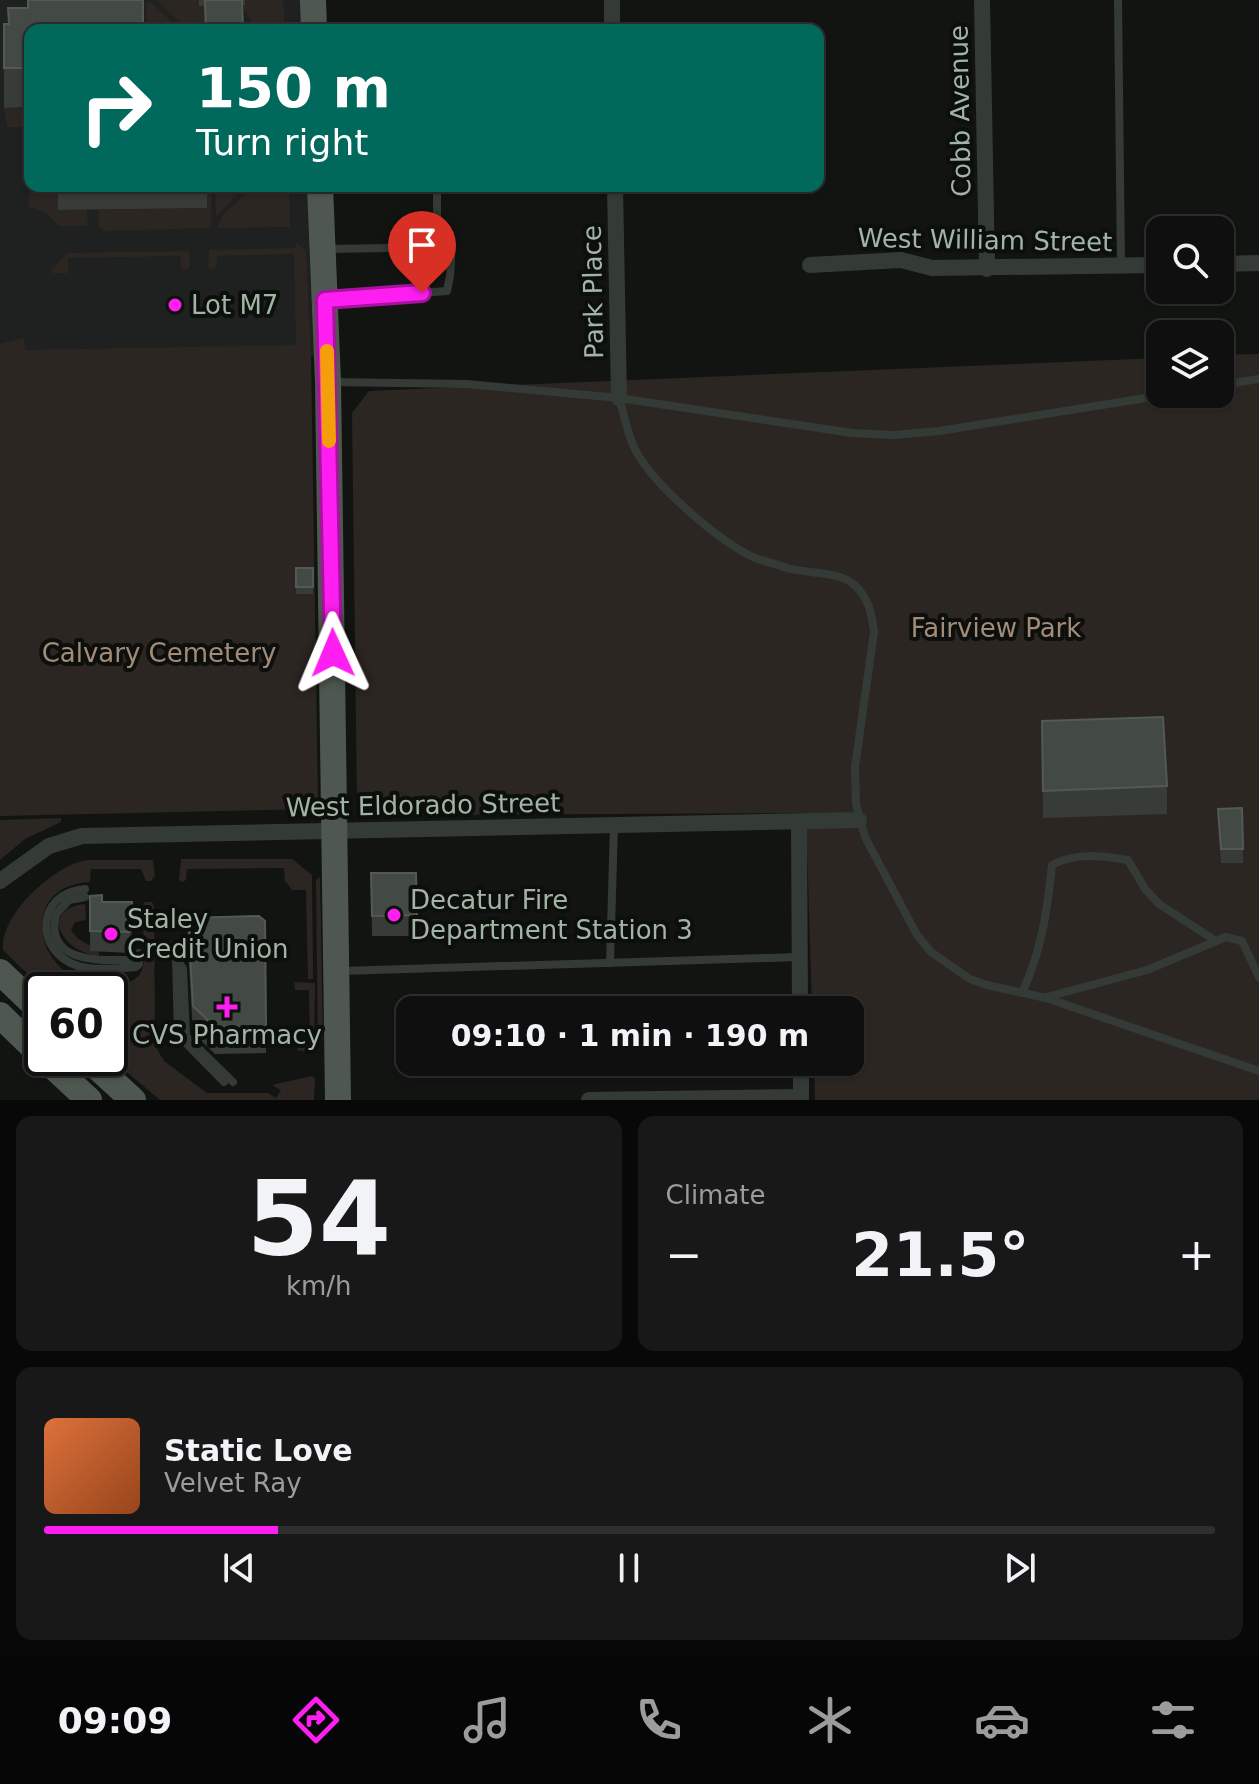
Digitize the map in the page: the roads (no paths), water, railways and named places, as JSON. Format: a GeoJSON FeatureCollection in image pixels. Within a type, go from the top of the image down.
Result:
{"type":"FeatureCollection","features":[{"type":"Feature","properties":{"kind":"main road"},"geometry":{"type":"LineString","coordinates":[[313,0],[314,24]]}},
{"type":"Feature","properties":{"kind":"main road"},"geometry":{"type":"LineString","coordinates":[[320,192],[328,382],[338,1100]]}},
{"type":"Feature","properties":{"kind":"main road"},"geometry":{"type":"LineString","coordinates":[[0,972],[24,995]]}},
{"type":"Feature","properties":{"kind":"main road"},"geometry":{"type":"LineString","coordinates":[[0,1015],[24,1038]]}},
{"type":"Feature","properties":{"kind":"main road"},"geometry":{"type":"LineString","coordinates":[[63,1076],[89,1100]]}},
{"type":"Feature","properties":{"kind":"main road"},"geometry":{"type":"LineString","coordinates":[[107,1076],[133,1100]]}},
{"type":"Feature","properties":{"kind":"street"},"geometry":{"type":"LineString","coordinates":[[612,0],[612,24]]}},
{"type":"Feature","properties":{"kind":"street","name":"Cobb Avenue"},"geometry":{"type":"LineString","coordinates":[[982,0],[987,269]]}},
{"type":"Feature","properties":{"kind":"street","name":"Park Place"},"geometry":{"type":"LineString","coordinates":[[615,192],[619,398]]}},
{"type":"Feature","properties":{"kind":"street","name":"West William Street"},"geometry":{"type":"LineString","coordinates":[[810,265],[901,260],[932,268],[1146,265]]}},
{"type":"Feature","properties":{"kind":"street"},"geometry":{"type":"LineString","coordinates":[[1234,264],[1259,263]]}},
{"type":"Feature","properties":{"kind":"street","name":"West Eldorado Street"},"geometry":{"type":"LineString","coordinates":[[0,881],[49,846],[82,836],[859,820]]}},
{"type":"Feature","properties":{"kind":"street"},"geometry":{"type":"LineString","coordinates":[[799,822],[800,996]]}},
{"type":"Feature","properties":{"kind":"street"},"geometry":{"type":"LineString","coordinates":[[589,1100],[801,1098],[801,1076]]}},
{"type":"Feature","properties":{"kind":"lane"},"geometry":{"type":"LineString","coordinates":[[1118,0],[1121,266]]}},
{"type":"Feature","properties":{"kind":"lane"},"geometry":{"type":"LineString","coordinates":[[437,192],[437,247]]}},
{"type":"Feature","properties":{"kind":"lane"},"geometry":{"type":"LineString","coordinates":[[323,250],[452,247],[447,291],[325,300]]}},
{"type":"Feature","properties":{"kind":"lane"},"geometry":{"type":"LineString","coordinates":[[1234,383],[1259,379]]}},
{"type":"Feature","properties":{"kind":"lane"},"geometry":{"type":"LineString","coordinates":[[328,382],[467,384],[619,398],[852,433],[895,435],[1146,398]]}},
{"type":"Feature","properties":{"kind":"lane"},"geometry":{"type":"LineString","coordinates":[[619,398],[634,448],[661,483],[699,522],[748,555],[794,570],[839,577],[851,582],[863,594],[872,612],[874,632],[855,767],[859,820],[907,917],[931,952],[970,979],[1046,998],[1259,1071]]}},
{"type":"Feature","properties":{"kind":"lane"},"geometry":{"type":"LineString","coordinates":[[610,963],[614,825]]}},
{"type":"Feature","properties":{"kind":"lane"},"geometry":{"type":"LineString","coordinates":[[1022,993],[1036,962],[1046,926],[1052,865],[1063,859],[1094,855],[1128,860],[1145,889],[1159,904],[1216,941]]}},
{"type":"Feature","properties":{"kind":"lane"},"geometry":{"type":"LineString","coordinates":[[85,893],[67,892],[58,897],[48,910],[47,933],[54,949],[71,963],[91,968],[136,967],[139,953]]}},
{"type":"Feature","properties":{"kind":"lane"},"geometry":{"type":"LineString","coordinates":[[1046,998],[1147,970],[1226,937],[1242,941],[1259,977]]}},
{"type":"Feature","properties":{"kind":"lane"},"geometry":{"type":"LineString","coordinates":[[169,945],[183,969],[186,1036],[229,1082]]}},
{"type":"Feature","properties":{"kind":"lane"},"geometry":{"type":"LineString","coordinates":[[337,971],[800,957]]}},
{"type":"Feature","properties":{"kind":"place","name":"Lot M7"},"geometry":{"type":"Point","coordinates":[175,305]}},
{"type":"Feature","properties":{"kind":"place","name":"Decatur Fire Department Station 3"},"geometry":{"type":"Point","coordinates":[394,915]}},
{"type":"Feature","properties":{"kind":"place","name":"Staley Credit Union"},"geometry":{"type":"Point","coordinates":[111,934]}},
{"type":"Feature","properties":{"kind":"place","name":"CVS Pharmacy"},"geometry":{"type":"Point","coordinates":[227,1007]}},
{"type":"Feature","properties":{"kind":"park label","name":"Fairview Park"},"geometry":{"type":"Point","coordinates":[996,628]}},
{"type":"Feature","properties":{"kind":"park label","name":"Calvary Cemetery"},"geometry":{"type":"Point","coordinates":[159,653]}}]}
